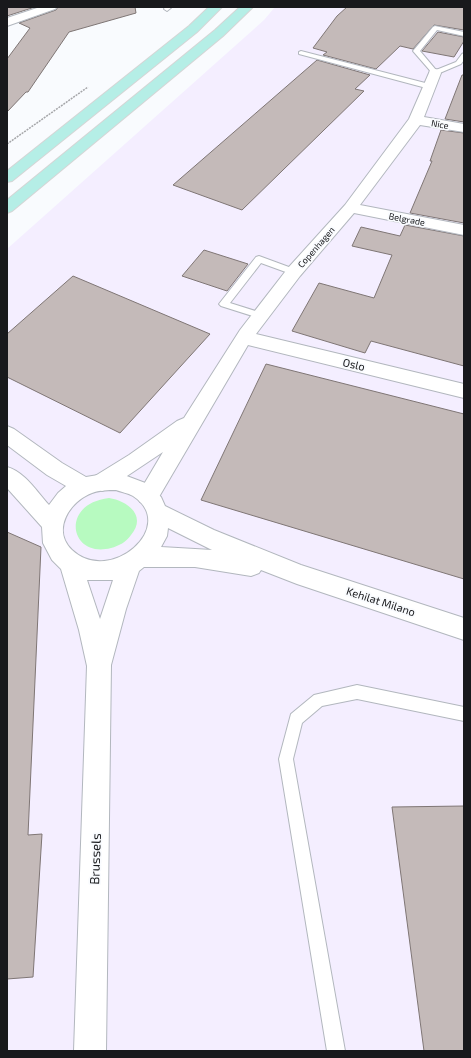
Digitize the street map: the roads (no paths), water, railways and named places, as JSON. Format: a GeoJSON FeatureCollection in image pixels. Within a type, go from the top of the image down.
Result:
{"type":"FeatureCollection","features":[{"type":"Feature","properties":{"kind":"main road"},"geometry":{"type":"LineString","coordinates":[[7,178],[187,34],[216,7]]}},
{"type":"Feature","properties":{"kind":"main road"},"geometry":{"type":"LineString","coordinates":[[7,208],[219,33],[247,7]]}},
{"type":"Feature","properties":{"kind":"street"},"geometry":{"type":"LineString","coordinates":[[7,22],[52,7]]}},
{"type":"Feature","properties":{"kind":"street","name":"Copenhagen"},"geometry":{"type":"LineString","coordinates":[[154,505],[194,420],[245,338],[294,272],[350,208],[416,120],[432,80]]}},
{"type":"Feature","properties":{"kind":"street","name":"Nice"},"geometry":{"type":"LineString","coordinates":[[416,120],[464,128]]}},
{"type":"Feature","properties":{"kind":"street","name":"Belgrade"},"geometry":{"type":"LineString","coordinates":[[350,208],[464,230]]}},
{"type":"Feature","properties":{"kind":"street","name":"Oslo"},"geometry":{"type":"LineString","coordinates":[[245,338],[464,391]]}},
{"type":"Feature","properties":{"kind":"street","name":"Copenhagen"},"geometry":{"type":"LineString","coordinates":[[94,484],[136,461],[194,420]]}},
{"type":"Feature","properties":{"kind":"street"},"geometry":{"type":"LineString","coordinates":[[7,434],[70,479],[94,484]]}},
{"type":"Feature","properties":{"kind":"street"},"geometry":{"type":"LineString","coordinates":[[7,475],[19,486],[52,524]]}},
{"type":"Feature","properties":{"kind":"street"},"geometry":{"type":"LineString","coordinates":[[117,481],[131,484],[144,491],[154,505],[159,526],[155,539],[147,551],[134,561],[115,570],[99,572],[84,569],[71,564],[58,553],[52,539],[52,524],[56,512],[64,501],[74,492],[94,484],[117,481]]}},
{"type":"Feature","properties":{"kind":"street","name":"Kehilat Milano"},"geometry":{"type":"LineString","coordinates":[[154,505],[206,537],[297,574],[464,629]]}},
{"type":"Feature","properties":{"kind":"street","name":"Kehilat Milano"},"geometry":{"type":"LineString","coordinates":[[134,561],[167,556],[188,556],[214,559],[297,574]]}},
{"type":"Feature","properties":{"kind":"street","name":"Brussels"},"geometry":{"type":"LineString","coordinates":[[90,1051],[99,666],[114,609],[134,561]]}},
{"type":"Feature","properties":{"kind":"street","name":"Brussels"},"geometry":{"type":"LineString","coordinates":[[71,564],[89,623],[99,666]]}},
{"type":"Feature","properties":{"kind":"lane"},"geometry":{"type":"LineString","coordinates":[[432,80],[416,51],[435,28],[464,34]]}},
{"type":"Feature","properties":{"kind":"lane"},"geometry":{"type":"LineString","coordinates":[[305,56],[432,80],[459,63],[464,55]]}},
{"type":"Feature","properties":{"kind":"lane"},"geometry":{"type":"LineString","coordinates":[[262,316],[224,304],[259,259],[294,272]]}},
{"type":"Feature","properties":{"kind":"lane"},"geometry":{"type":"LineString","coordinates":[[336,1051],[286,759],[296,720],[319,700],[357,692],[464,714]]}}]}
